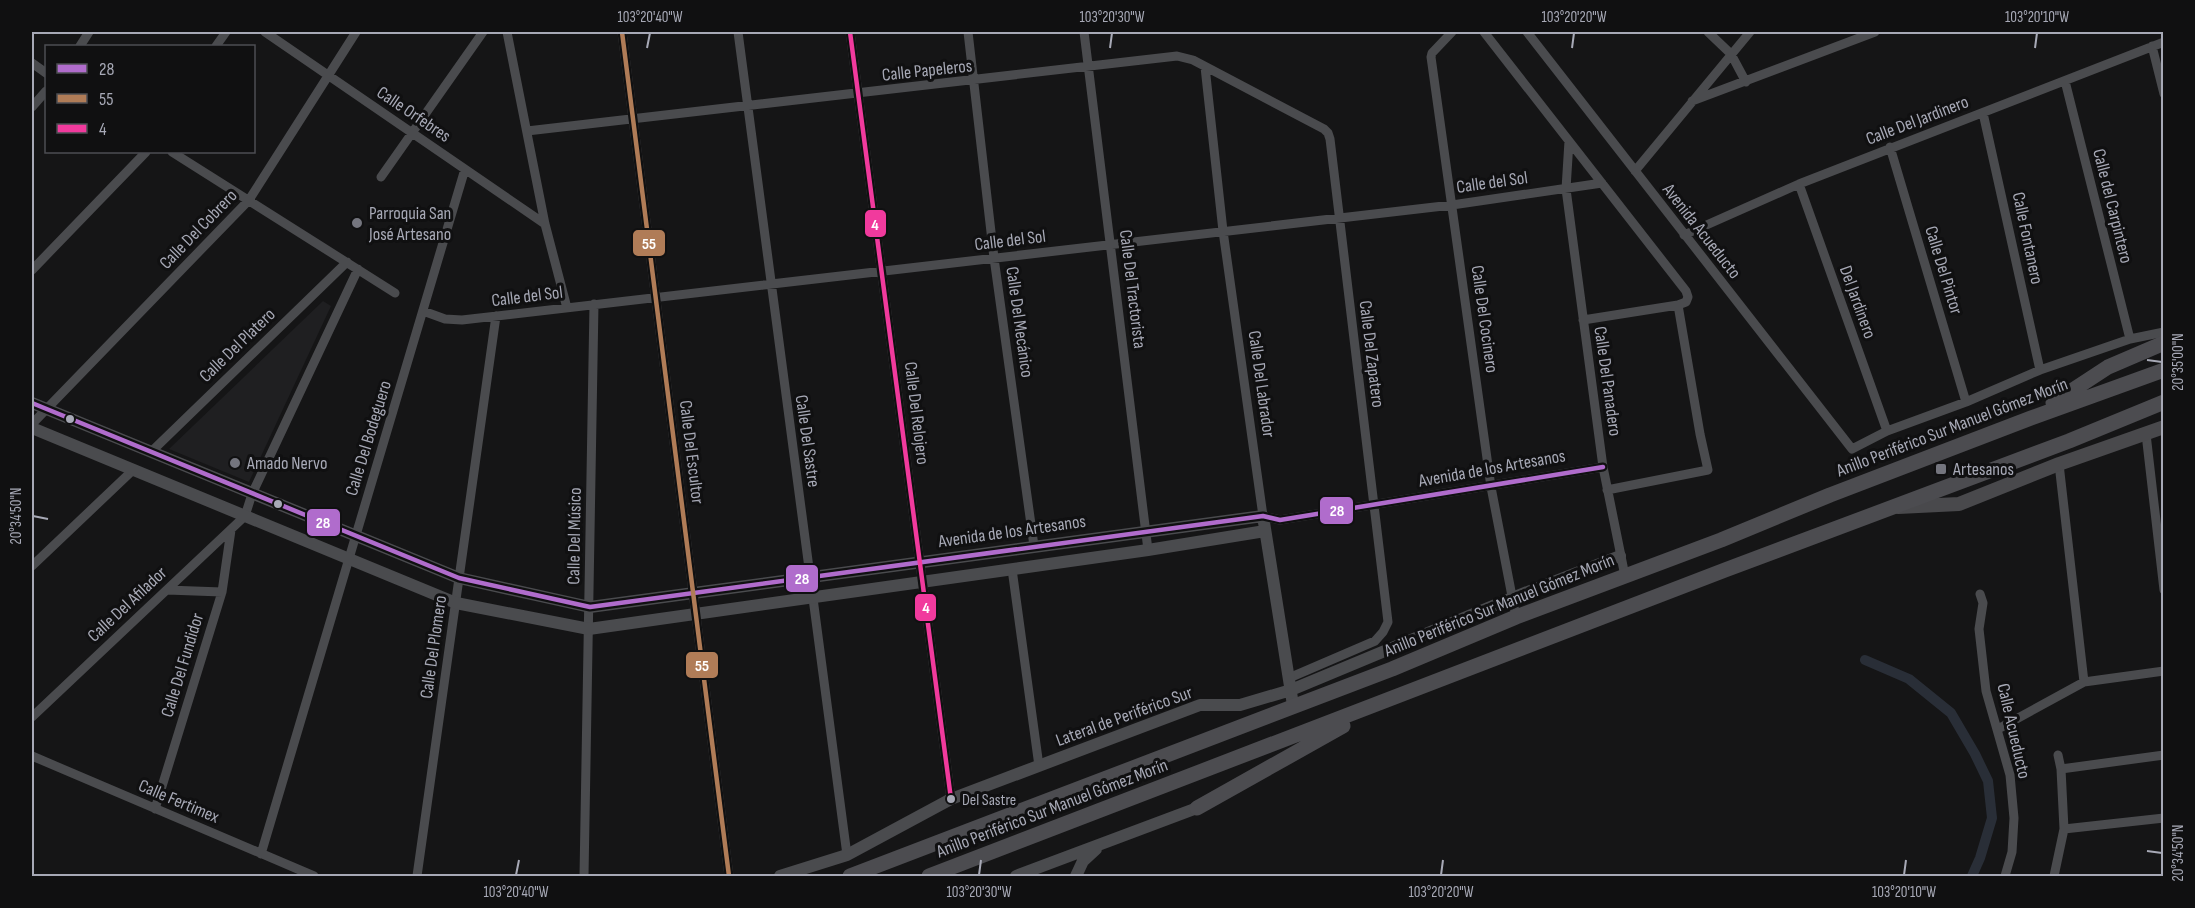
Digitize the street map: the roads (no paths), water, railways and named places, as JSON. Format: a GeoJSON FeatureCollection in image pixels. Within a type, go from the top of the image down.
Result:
{"type":"FeatureCollection","features":[{"type":"Feature","properties":{"kind":"highway"},"geometry":{"type":"LineString","coordinates":[[2031,418],[2108,367],[2163,343]]}},
{"type":"Feature","properties":{"kind":"highway","name":"Anillo Periférico Sur Manuel Gómez Morín"},"geometry":{"type":"LineString","coordinates":[[850,876],[1392,669],[1516,617],[1721,540],[1830,495],[2163,370]]}},
{"type":"Feature","properties":{"kind":"highway","name":"Anillo Periférico Sur Manuel Gómez Morín"},"geometry":{"type":"LineString","coordinates":[[929,876],[1714,574],[2069,441],[2163,402]]}},
{"type":"Feature","properties":{"kind":"highway"},"geometry":{"type":"LineString","coordinates":[[1197,808],[1390,699]]}},
{"type":"Feature","properties":{"kind":"main road"},"geometry":{"type":"LineString","coordinates":[[1896,507],[1959,504],[2059,464],[2163,427]]}},
{"type":"Feature","properties":{"kind":"street"},"geometry":{"type":"LineString","coordinates":[[81,45],[90,32]]}},
{"type":"Feature","properties":{"kind":"street"},"geometry":{"type":"LineString","coordinates":[[217,45],[226,32]]}},
{"type":"Feature","properties":{"kind":"street","name":"Calle Orfebres"},"geometry":{"type":"LineString","coordinates":[[265,32],[546,224]]}},
{"type":"Feature","properties":{"kind":"street","name":"Calle Del Cobrero"},"geometry":{"type":"LineString","coordinates":[[32,426],[249,200],[356,32]]}},
{"type":"Feature","properties":{"kind":"street"},"geometry":{"type":"LineString","coordinates":[[381,177],[483,32]]}},
{"type":"Feature","properties":{"kind":"street"},"geometry":{"type":"LineString","coordinates":[[507,32],[546,224],[567,308]]}},
{"type":"Feature","properties":{"kind":"street","name":"Calle Del Escultor"},"geometry":{"type":"LineString","coordinates":[[622,32],[729,876]]}},
{"type":"Feature","properties":{"kind":"street","name":"Calle Del Sastre"},"geometry":{"type":"LineString","coordinates":[[738,32],[847,855]]}},
{"type":"Feature","properties":{"kind":"street","name":"Calle Del Relojero"},"geometry":{"type":"LineString","coordinates":[[850,32],[951,799]]}},
{"type":"Feature","properties":{"kind":"street","name":"Calle Del Mecánico"},"geometry":{"type":"LineString","coordinates":[[968,32],[994,258],[1034,546]]}},
{"type":"Feature","properties":{"kind":"street","name":"Calle Del Tractorista"},"geometry":{"type":"LineString","coordinates":[[1084,32],[1148,550]]}},
{"type":"Feature","properties":{"kind":"street","name":"Calle Del Cocinero"},"geometry":{"type":"LineString","coordinates":[[1452,32],[1432,53],[1431,57],[1491,487],[1516,617]]}},
{"type":"Feature","properties":{"kind":"street"},"geometry":{"type":"LineString","coordinates":[[1484,32],[1686,291],[1688,297],[1686,302],[1678,305],[1583,320]]}},
{"type":"Feature","properties":{"kind":"street","name":"Avenida Acueducto"},"geometry":{"type":"LineString","coordinates":[[1527,32],[1852,450],[1887,431]]}},
{"type":"Feature","properties":{"kind":"street"},"geometry":{"type":"LineString","coordinates":[[1708,32],[1731,54],[1746,82]]}},
{"type":"Feature","properties":{"kind":"street"},"geometry":{"type":"LineString","coordinates":[[1635,171],[1750,32]]}},
{"type":"Feature","properties":{"kind":"street"},"geometry":{"type":"LineString","coordinates":[[1692,101],[1875,32]]}},
{"type":"Feature","properties":{"kind":"street","name":"Calle Del Jardinero"},"geometry":{"type":"LineString","coordinates":[[1684,235],[1890,147],[2163,42]]}},
{"type":"Feature","properties":{"kind":"street"},"geometry":{"type":"LineString","coordinates":[[2152,46],[2163,94]]}},
{"type":"Feature","properties":{"kind":"street","name":"Calle Papeleros"},"geometry":{"type":"LineString","coordinates":[[527,131],[1187,57]]}},
{"type":"Feature","properties":{"kind":"street","name":"Calle Del Zapatero"},"geometry":{"type":"LineString","coordinates":[[1187,57],[1328,133],[1388,622],[1376,641],[1290,684]]}},
{"type":"Feature","properties":{"kind":"street"},"geometry":{"type":"LineString","coordinates":[[32,63],[45,72]]}},
{"type":"Feature","properties":{"kind":"street","name":"Calle Del Labrador"},"geometry":{"type":"LineString","coordinates":[[1205,67],[1223,231],[1265,531],[1293,705]]}},
{"type":"Feature","properties":{"kind":"street","name":"Calle del Carpintero"},"geometry":{"type":"LineString","coordinates":[[2064,81],[2130,339]]}},
{"type":"Feature","properties":{"kind":"street"},"geometry":{"type":"LineString","coordinates":[[32,107],[45,92]]}},
{"type":"Feature","properties":{"kind":"street","name":"Calle Fontanero"},"geometry":{"type":"LineString","coordinates":[[1983,113],[2040,370]]}},
{"type":"Feature","properties":{"kind":"street","name":"Calle Del Panadero"},"geometry":{"type":"LineString","coordinates":[[1569,141],[1566,189],[1603,467],[1625,576]]}},
{"type":"Feature","properties":{"kind":"street","name":"Calle Del Pintor"},"geometry":{"type":"LineString","coordinates":[[1890,147],[1966,402]]}},
{"type":"Feature","properties":{"kind":"street"},"geometry":{"type":"LineString","coordinates":[[32,270],[145,153]]}},
{"type":"Feature","properties":{"kind":"street"},"geometry":{"type":"LineString","coordinates":[[174,153],[395,293]]}},
{"type":"Feature","properties":{"kind":"street","name":"Calle Del Bodeguero"},"geometry":{"type":"LineString","coordinates":[[261,854],[465,169]]}},
{"type":"Feature","properties":{"kind":"street","name":"Calle del Sol"},"geometry":{"type":"LineString","coordinates":[[423,311],[445,319],[462,320],[1339,218],[1602,183]]}},
{"type":"Feature","properties":{"kind":"street","name":"Del Jardinero"},"geometry":{"type":"LineString","coordinates":[[1799,184],[1887,431]]}},
{"type":"Feature","properties":{"kind":"street","name":"Calle Del Platero"},"geometry":{"type":"LineString","coordinates":[[151,452],[347,262]]}},
{"type":"Feature","properties":{"kind":"street"},"geometry":{"type":"LineString","coordinates":[[245,516],[252,494],[358,269]]}},
{"type":"Feature","properties":{"kind":"street","name":"Calle Del Músico"},"geometry":{"type":"LineString","coordinates":[[584,876],[594,304]]}},
{"type":"Feature","properties":{"kind":"street"},"geometry":{"type":"LineString","coordinates":[[1608,490],[1708,470],[1678,305]]}},
{"type":"Feature","properties":{"kind":"street","name":"Calle Del Plomero"},"geometry":{"type":"LineString","coordinates":[[417,876],[496,316]]}},
{"type":"Feature","properties":{"kind":"street"},"geometry":{"type":"LineString","coordinates":[[1887,431],[1966,402],[2040,370],[2130,339],[2163,332]]}},
{"type":"Feature","properties":{"kind":"street","name":"Avenida de los Artesanos"},"geometry":{"type":"LineString","coordinates":[[32,403],[459,578],[590,607],[1263,516],[1280,520],[1603,467]]}},
{"type":"Feature","properties":{"kind":"street","name":"Avenida de los Artesanos"},"geometry":{"type":"LineString","coordinates":[[32,426],[456,603],[589,629],[1148,550],[1265,531],[1280,520]]}},
{"type":"Feature","properties":{"kind":"street"},"geometry":{"type":"LineString","coordinates":[[2146,434],[2163,590]]}},
{"type":"Feature","properties":{"kind":"street"},"geometry":{"type":"LineString","coordinates":[[2059,464],[2084,682]]}},
{"type":"Feature","properties":{"kind":"street"},"geometry":{"type":"LineString","coordinates":[[32,566],[133,470]]}},
{"type":"Feature","properties":{"kind":"street","name":"Calle Del Afilador"},"geometry":{"type":"LineString","coordinates":[[32,717],[245,516]]}},
{"type":"Feature","properties":{"kind":"street","name":"Calle Del Fundidor"},"geometry":{"type":"LineString","coordinates":[[155,809],[222,592],[231,530]]}},
{"type":"Feature","properties":{"kind":"street","name":"Lateral de Periférico Sur"},"geometry":{"type":"LineString","coordinates":[[780,876],[847,855],[951,799],[1200,705],[1240,705],[1620,556]]}},
{"type":"Feature","properties":{"kind":"street"},"geometry":{"type":"LineString","coordinates":[[1012,569],[1039,766]]}},
{"type":"Feature","properties":{"kind":"street"},"geometry":{"type":"LineString","coordinates":[[167,590],[222,592]]}},
{"type":"Feature","properties":{"kind":"street","name":"Calle Acueducto"},"geometry":{"type":"LineString","coordinates":[[1980,594],[1983,603],[1979,629],[1986,691],[2010,774],[2014,818],[2012,852],[2005,876]]}},
{"type":"Feature","properties":{"kind":"street"},"geometry":{"type":"LineString","coordinates":[[1998,729],[2084,682],[2163,670]]}},
{"type":"Feature","properties":{"kind":"street"},"geometry":{"type":"LineString","coordinates":[[2054,876],[2064,829],[2058,754]]}},
{"type":"Feature","properties":{"kind":"street"},"geometry":{"type":"LineString","coordinates":[[2061,769],[2163,755]]}},
{"type":"Feature","properties":{"kind":"street","name":"Calle Fertimex"},"geometry":{"type":"LineString","coordinates":[[32,756],[314,876]]}},
{"type":"Feature","properties":{"kind":"street"},"geometry":{"type":"LineString","coordinates":[[1016,876],[1197,808]]}},
{"type":"Feature","properties":{"kind":"street"},"geometry":{"type":"LineString","coordinates":[[2064,829],[2163,818]]}},
{"type":"Feature","properties":{"kind":"street"},"geometry":{"type":"LineString","coordinates":[[1076,876],[1083,861],[1100,846]]}},
{"type":"Feature","properties":{"kind":"waterway"},"geometry":{"type":"LineString","coordinates":[[1865,660],[1909,679],[1951,713],[1975,754],[1988,781],[1992,818],[1972,876]]}},
{"type":"Feature","properties":{"kind":"place","name":"Parroquia San José Artesano"},"geometry":{"type":"Point","coordinates":[357,223]}},
{"type":"Feature","properties":{"kind":"place","name":"Amado Nervo"},"geometry":{"type":"Point","coordinates":[235,463]}},
{"type":"Feature","properties":{"kind":"place","name":"Artesanos"},"geometry":{"type":"Point","coordinates":[1941,469]}},
{"type":"Feature","properties":{"kind":"place","name":"Del Sastre"},"geometry":{"type":"Point","coordinates":[951,799]}}]}
